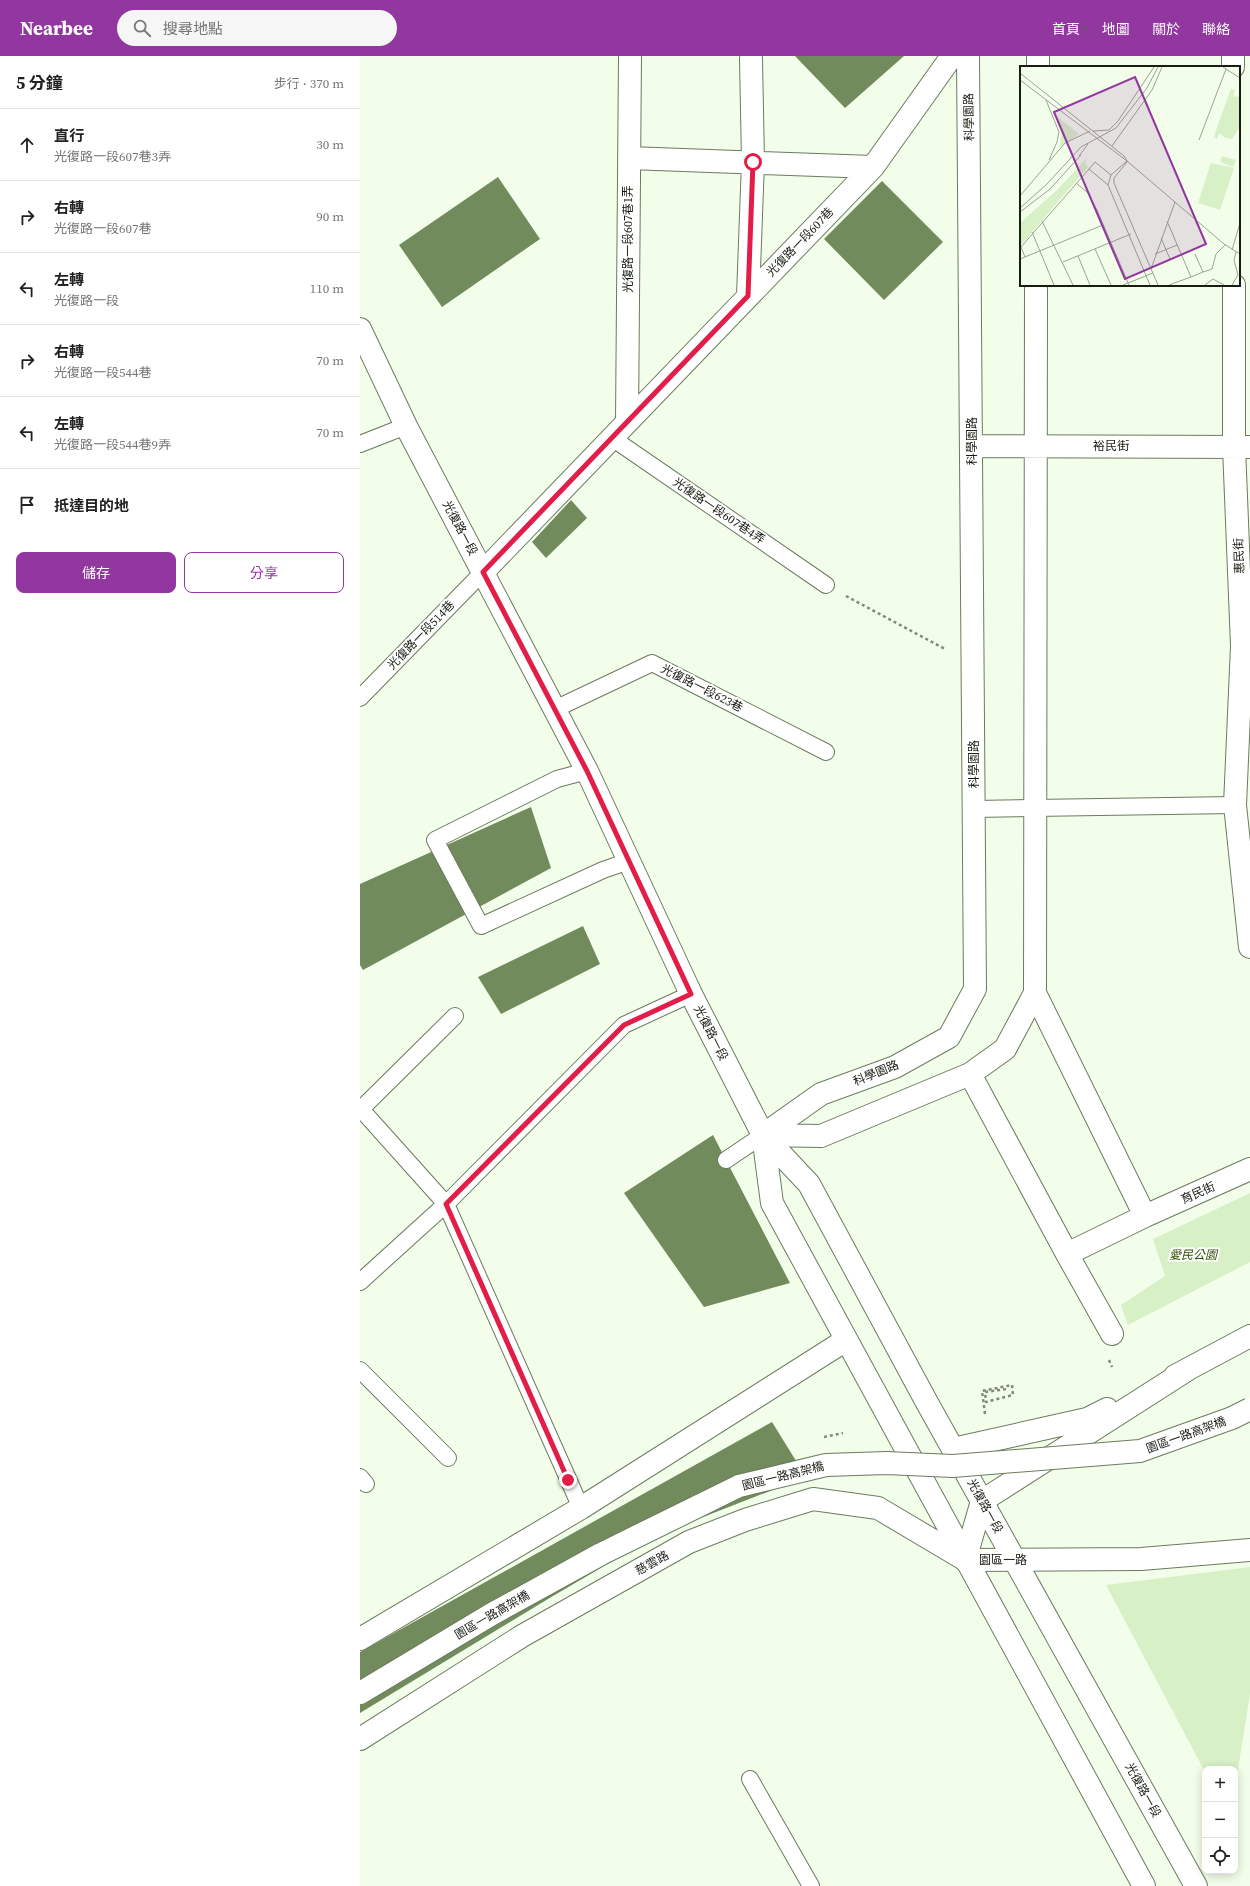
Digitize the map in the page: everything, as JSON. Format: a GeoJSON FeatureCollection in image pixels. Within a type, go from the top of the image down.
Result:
{"type":"FeatureCollection","features":[{"type":"Feature","properties":{"kind":"street","name":"光復路一段607巷1弄"},"geometry":{"type":"LineString","coordinates":[[627,422],[630,56]]}},
{"type":"Feature","properties":{"kind":"street","name":"光復路一段607巷"},"geometry":{"type":"LineString","coordinates":[[483,572],[873,166],[952,56]]}},
{"type":"Feature","properties":{"kind":"street","name":"科學園路"},"geometry":{"type":"LineString","coordinates":[[763,1135],[821,1094],[895,1067],[948,1037],[975,989],[968,56]]}},
{"type":"Feature","properties":{"kind":"street"},"geometry":{"type":"LineString","coordinates":[[748,296],[753,162],[751,59]]}},
{"type":"Feature","properties":{"kind":"street"},"geometry":{"type":"LineString","coordinates":[[629,158],[873,166]]}},
{"type":"Feature","properties":{"kind":"street"},"geometry":{"type":"LineString","coordinates":[[1036,286],[1035,993],[1145,1216],[1067,1254]]}},
{"type":"Feature","properties":{"kind":"street","name":"惠民街"},"geometry":{"type":"LineString","coordinates":[[1234,286],[1242,447],[1246,646],[1235,805],[1250,947]]}},
{"type":"Feature","properties":{"kind":"street","name":"光復路一段"},"geometry":{"type":"LineString","coordinates":[[360,329],[406,426],[587,771],[691,994],[763,1135],[809,1184],[953,1449],[1196,1886]]}},
{"type":"Feature","properties":{"kind":"street","name":"裕民街"},"geometry":{"type":"LineString","coordinates":[[972,446],[1035,445],[1242,447]]}},
{"type":"Feature","properties":{"kind":"street"},"geometry":{"type":"LineString","coordinates":[[763,1135],[821,1136],[970,1074],[1005,1048],[1035,993]]}},
{"type":"Feature","properties":{"kind":"street"},"geometry":{"type":"LineString","coordinates":[[970,1074],[1112,1334]]}},
{"type":"Feature","properties":{"kind":"street","name":"光復路一段"},"geometry":{"type":"LineString","coordinates":[[763,1135],[772,1203],[965,1560],[1144,1886]]}},
{"type":"Feature","properties":{"kind":"street","name":"育民街"},"geometry":{"type":"LineString","coordinates":[[1145,1216],[1250,1169]]}},
{"type":"Feature","properties":{"kind":"street"},"geometry":{"type":"LineString","coordinates":[[953,1449],[1087,1419],[1187,1370],[1250,1336]]}},
{"type":"Feature","properties":{"kind":"street"},"geometry":{"type":"LineString","coordinates":[[360,1638],[581,1508],[846,1340]]}},
{"type":"Feature","properties":{"kind":"street"},"geometry":{"type":"LineString","coordinates":[[982,1501],[1187,1370]]}},
{"type":"Feature","properties":{"kind":"street","name":"園區一路高架橋"},"geometry":{"type":"LineString","coordinates":[[360,1693],[492,1614],[601,1554],[739,1486],[826,1465],[886,1463],[953,1466],[1140,1451],[1232,1418],[1250,1409]]}},
{"type":"Feature","properties":{"kind":"street","name":"慈雲路"},"geometry":{"type":"LineString","coordinates":[[360,1740],[522,1636],[689,1542],[744,1520],[813,1498],[878,1508],[965,1560]]}},
{"type":"Feature","properties":{"kind":"street","name":"園區一路"},"geometry":{"type":"LineString","coordinates":[[982,1501],[965,1560],[1141,1559],[1250,1550]]}},
{"type":"Feature","properties":{"kind":"lane"},"geometry":{"type":"LineString","coordinates":[[360,444],[406,426]]}},
{"type":"Feature","properties":{"kind":"lane","name":"光復路一段607巷4弄"},"geometry":{"type":"LineString","coordinates":[[612,438],[826,585]]}},
{"type":"Feature","properties":{"kind":"lane","name":"光復路一段514巷"},"geometry":{"type":"LineString","coordinates":[[360,698],[483,572]]}},
{"type":"Feature","properties":{"kind":"lane","name":"光復路一段623巷"},"geometry":{"type":"LineString","coordinates":[[555,709],[652,663],[826,752]]}},
{"type":"Feature","properties":{"kind":"lane"},"geometry":{"type":"LineString","coordinates":[[587,771],[557,780],[435,840],[481,926],[603,870],[629,860]]}},
{"type":"Feature","properties":{"kind":"lane"},"geometry":{"type":"LineString","coordinates":[[974,809],[1235,805]]}},
{"type":"Feature","properties":{"kind":"lane"},"geometry":{"type":"LineString","coordinates":[[360,1282],[446,1204],[624,1025],[691,994]]}},
{"type":"Feature","properties":{"kind":"lane"},"geometry":{"type":"LineString","coordinates":[[455,1016],[360,1108],[446,1204],[581,1508]]}},
{"type":"Feature","properties":{"kind":"lane"},"geometry":{"type":"LineString","coordinates":[[726,1160],[763,1135]]}},
{"type":"Feature","properties":{"kind":"lane"},"geometry":{"type":"LineString","coordinates":[[1187,1370],[1250,1326]]}},
{"type":"Feature","properties":{"kind":"lane"},"geometry":{"type":"LineString","coordinates":[[360,1370],[448,1458]]}},
{"type":"Feature","properties":{"kind":"lane"},"geometry":{"type":"LineString","coordinates":[[750,1779],[811,1886]]}},
{"type":"Feature","properties":{"kind":"path"},"geometry":{"type":"LineString","coordinates":[[826,585],[973,664]]}},
{"type":"Feature","properties":{"kind":"path"},"geometry":{"type":"LineString","coordinates":[[984,1414],[982,1391],[1012,1385],[1013,1395],[986,1402],[985,1392],[1007,1388]]}},
{"type":"Feature","properties":{"kind":"path"},"geometry":{"type":"LineString","coordinates":[[822,1437],[843,1433]]}},
{"type":"Feature","properties":{"kind":"green space","name":"愛民公園"},"geometry":{"type":"Polygon","coordinates":[[[1250,1193],[1250,1262],[1128,1325],[1121,1305],[1165,1276],[1153,1239],[1250,1193]]]}},
{"type":"Feature","properties":{"kind":"green space"},"geometry":{"type":"Polygon","coordinates":[[[1250,1567],[1250,1694],[1238,1769],[1238,1766],[1202,1766],[1106,1585],[1250,1567]]]}},
{"type":"Feature","properties":{"kind":"building"},"geometry":{"type":"Polygon","coordinates":[[[795,56],[904,56],[845,108],[795,56]]]}},
{"type":"Feature","properties":{"kind":"building"},"geometry":{"type":"Polygon","coordinates":[[[498,177],[540,239],[442,307],[399,245],[498,177]]]}},
{"type":"Feature","properties":{"kind":"building"},"geometry":{"type":"Polygon","coordinates":[[[882,181],[943,242],[884,300],[824,239],[882,181]]]}},
{"type":"Feature","properties":{"kind":"building"},"geometry":{"type":"Polygon","coordinates":[[[571,500],[587,518],[546,558],[532,542],[571,500]]]}},
{"type":"Feature","properties":{"kind":"building"},"geometry":{"type":"Polygon","coordinates":[[[531,807],[551,868],[363,970],[360,965],[360,884],[531,807]]]}},
{"type":"Feature","properties":{"kind":"building"},"geometry":{"type":"Polygon","coordinates":[[[583,926],[600,964],[501,1014],[478,977],[583,926]]]}},
{"type":"Feature","properties":{"kind":"building"},"geometry":{"type":"Polygon","coordinates":[[[713,1135],[790,1283],[704,1307],[624,1193],[713,1135]]]}},
{"type":"Feature","properties":{"kind":"building"},"geometry":{"type":"Polygon","coordinates":[[[772,1422],[806,1477],[657,1535],[360,1713],[360,1652],[772,1422]]]}},
{"type":"Feature","properties":{"kind":"route"},"geometry":{"type":"LineString","coordinates":[[568,1480],[446,1204],[624,1025],[691,994],[587,771],[483,572],[748,296],[753,162]]}}]}
